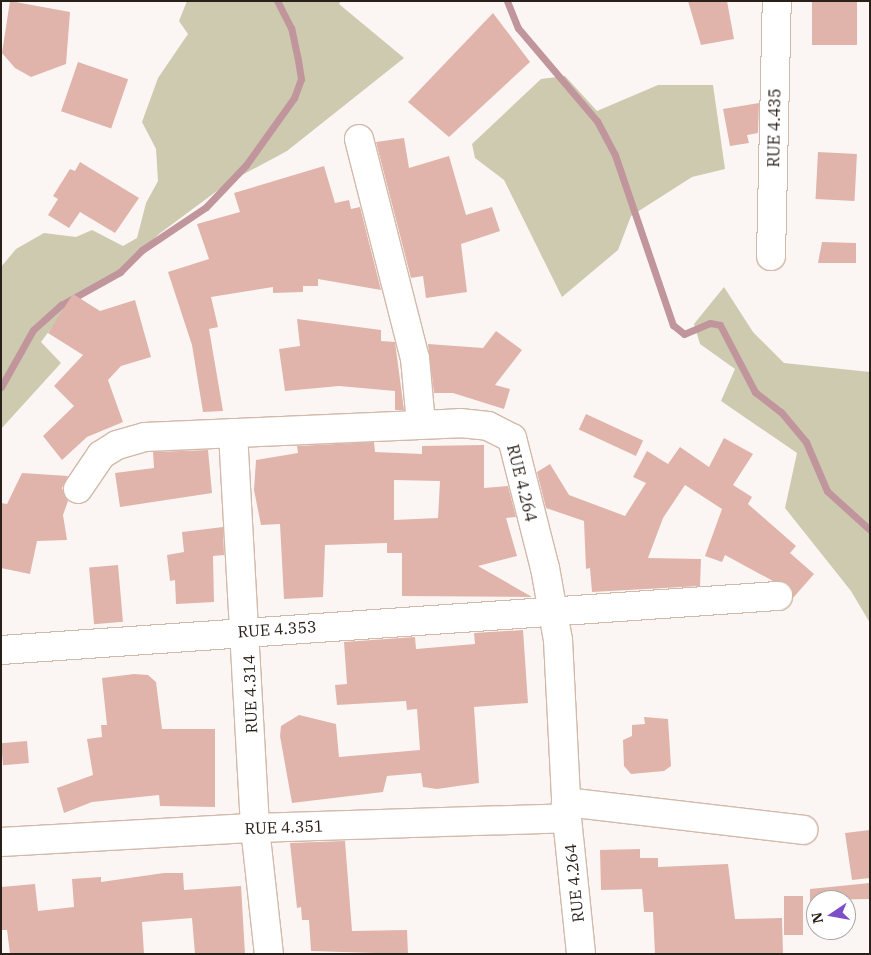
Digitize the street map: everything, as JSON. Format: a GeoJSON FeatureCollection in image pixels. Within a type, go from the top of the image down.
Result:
{"type":"FeatureCollection","features":[{"type":"Feature","properties":{"kind":"street","name":"RUE 4.435"},"geometry":{"type":"LineString","coordinates":[[771,256],[777,1]]}},
{"type":"Feature","properties":{"kind":"street"},"geometry":{"type":"LineString","coordinates":[[359,139],[415,358],[421,424]]}},
{"type":"Feature","properties":{"kind":"street","name":"RUE 4.264"},"geometry":{"type":"LineString","coordinates":[[78,489],[101,455],[118,445],[145,437],[474,423],[512,438],[554,612],[562,683],[566,810],[581,954]]}},
{"type":"Feature","properties":{"kind":"street","name":"RUE 4.314"},"geometry":{"type":"LineString","coordinates":[[233,433],[248,631],[255,828],[268,954]]}},
{"type":"Feature","properties":{"kind":"street","name":"RUE 4.353"},"geometry":{"type":"LineString","coordinates":[[1,650],[248,631],[778,596]]}},
{"type":"Feature","properties":{"kind":"street","name":"RUE 4.351"},"geometry":{"type":"LineString","coordinates":[[1,842],[566,810],[803,830]]}},
{"type":"Feature","properties":{"kind":"shaded area"},"geometry":{"type":"Polygon","coordinates":[[[187,1],[341,1],[339,4],[404,58],[287,151],[229,182],[159,234],[120,272],[73,299],[41,342],[61,363],[1,429],[1,267],[16,249],[44,233],[76,237],[92,230],[123,246],[137,238],[146,203],[158,181],[156,149],[142,122],[158,78],[188,34],[179,21],[187,1]]]}},
{"type":"Feature","properties":{"kind":"shaded area"},"geometry":{"type":"Polygon","coordinates":[[[565,76],[597,111],[658,85],[713,85],[725,169],[692,177],[631,216],[618,250],[562,297],[504,180],[475,158],[472,144],[541,79],[565,76]]]}},
{"type":"Feature","properties":{"kind":"shaded area"},"geometry":{"type":"Polygon","coordinates":[[[724,287],[753,332],[784,363],[870,372],[870,623],[851,591],[785,508],[797,453],[721,401],[735,369],[700,344],[694,324],[724,287]]]}},
{"type":"Feature","properties":{"kind":"building"},"geometry":{"type":"Polygon","coordinates":[[[10,1],[70,12],[66,64],[31,77],[15,68],[2,53],[10,1]]]}},
{"type":"Feature","properties":{"kind":"building"},"geometry":{"type":"Polygon","coordinates":[[[688,1],[727,1],[734,39],[701,45],[688,1]]]}},
{"type":"Feature","properties":{"kind":"building"},"geometry":{"type":"Polygon","coordinates":[[[812,1],[857,1],[857,45],[812,45],[812,1]]]}},
{"type":"Feature","properties":{"kind":"building"},"geometry":{"type":"Polygon","coordinates":[[[493,13],[530,62],[449,137],[408,102],[493,13]]]}},
{"type":"Feature","properties":{"kind":"building"},"geometry":{"type":"Polygon","coordinates":[[[78,62],[128,79],[111,128],[61,111],[78,62]]]}},
{"type":"Feature","properties":{"kind":"building"},"geometry":{"type":"Polygon","coordinates":[[[759,103],[758,133],[747,135],[749,143],[730,146],[723,109],[759,103]]]}},
{"type":"Feature","properties":{"kind":"building"},"geometry":{"type":"Polygon","coordinates":[[[404,138],[409,168],[449,156],[466,215],[492,207],[500,231],[461,244],[467,292],[426,298],[423,276],[411,278],[376,142],[404,138]]]}},
{"type":"Feature","properties":{"kind":"building"},"geometry":{"type":"Polygon","coordinates":[[[818,152],[857,154],[854,201],[816,199],[818,152]]]}},
{"type":"Feature","properties":{"kind":"building"},"geometry":{"type":"Polygon","coordinates":[[[80,162],[139,198],[115,233],[80,212],[69,228],[48,215],[58,199],[53,196],[70,169],[75,171],[80,162]]]}},
{"type":"Feature","properties":{"kind":"building"},"geometry":{"type":"Polygon","coordinates":[[[324,166],[335,203],[349,200],[351,209],[360,207],[381,290],[318,279],[318,286],[303,286],[303,292],[273,293],[273,287],[211,297],[218,327],[209,329],[223,411],[203,412],[192,345],[168,272],[209,259],[197,224],[240,212],[234,193],[324,166]]]}},
{"type":"Feature","properties":{"kind":"building"},"geometry":{"type":"Polygon","coordinates":[[[822,242],[856,243],[856,263],[818,263],[822,242]]]}},
{"type":"Feature","properties":{"kind":"building"},"geometry":{"type":"Polygon","coordinates":[[[73,294],[100,311],[135,300],[151,357],[121,366],[108,380],[123,422],[87,437],[62,460],[43,436],[74,406],[54,386],[83,355],[48,333],[73,294]]]}},
{"type":"Feature","properties":{"kind":"building"},"geometry":{"type":"Polygon","coordinates":[[[297,319],[381,330],[381,341],[395,342],[404,410],[395,410],[395,391],[339,386],[285,391],[279,349],[300,346],[297,319]]]}},
{"type":"Feature","properties":{"kind":"building"},"geometry":{"type":"Polygon","coordinates":[[[496,331],[522,350],[495,385],[510,389],[504,409],[453,393],[434,393],[428,344],[483,348],[496,331]]]}},
{"type":"Feature","properties":{"kind":"building"},"geometry":{"type":"Polygon","coordinates":[[[586,414],[643,441],[636,456],[579,429],[586,414]]]}},
{"type":"Feature","properties":{"kind":"building"},"geometry":{"type":"Polygon","coordinates":[[[724,438],[753,454],[733,485],[752,497],[748,504],[796,546],[790,553],[814,574],[793,598],[784,582],[773,581],[725,555],[722,562],[705,556],[722,509],[685,485],[663,518],[648,558],[701,559],[700,586],[592,592],[590,568],[586,569],[584,521],[546,508],[537,472],[550,464],[569,495],[625,516],[646,483],[633,477],[647,451],[668,464],[680,447],[709,467],[724,438]]]}},
{"type":"Feature","properties":{"kind":"building"},"geometry":{"type":"Polygon","coordinates":[[[374,442],[375,452],[422,454],[422,446],[484,445],[484,488],[508,486],[516,517],[506,518],[517,556],[478,566],[532,597],[402,596],[402,553],[387,553],[387,543],[325,545],[323,597],[284,599],[280,524],[261,525],[254,490],[256,460],[298,453],[297,446],[374,442]],[[394,480],[394,520],[438,518],[440,481],[394,480]]]}},
{"type":"Feature","properties":{"kind":"building"},"geometry":{"type":"Polygon","coordinates":[[[208,450],[212,493],[120,507],[115,473],[154,468],[153,452],[208,450]]]}},
{"type":"Feature","properties":{"kind":"building"},"geometry":{"type":"Polygon","coordinates":[[[22,473],[68,476],[62,488],[68,501],[63,515],[67,540],[37,541],[30,574],[1,568],[1,503],[7,504],[22,473]]]}},
{"type":"Feature","properties":{"kind":"building"},"geometry":{"type":"Polygon","coordinates":[[[223,527],[224,555],[213,556],[214,602],[176,604],[175,580],[170,581],[167,555],[184,552],[182,532],[223,527]]]}},
{"type":"Feature","properties":{"kind":"building"},"geometry":{"type":"Polygon","coordinates":[[[118,565],[123,622],[94,624],[89,568],[118,565]]]}},
{"type":"Feature","properties":{"kind":"building"},"geometry":{"type":"Polygon","coordinates":[[[523,630],[528,703],[474,707],[479,783],[437,789],[423,787],[421,773],[387,776],[383,792],[292,803],[280,736],[281,726],[299,715],[336,724],[339,757],[420,750],[417,709],[407,710],[406,701],[337,705],[335,685],[347,684],[344,642],[415,637],[416,649],[475,644],[474,633],[523,630]]]}},
{"type":"Feature","properties":{"kind":"building"},"geometry":{"type":"Polygon","coordinates":[[[134,674],[148,675],[156,682],[162,729],[215,729],[215,807],[160,806],[159,795],[92,802],[64,813],[57,788],[93,775],[87,739],[102,737],[101,725],[107,725],[102,678],[134,674]]]}},
{"type":"Feature","properties":{"kind":"building"},"geometry":{"type":"Polygon","coordinates":[[[644,717],[668,719],[671,766],[664,771],[631,774],[624,766],[623,740],[632,736],[632,725],[645,724],[644,717]]]}},
{"type":"Feature","properties":{"kind":"building"},"geometry":{"type":"Polygon","coordinates":[[[27,741],[29,763],[3,765],[1,743],[27,741]]]}},
{"type":"Feature","properties":{"kind":"building"},"geometry":{"type":"Polygon","coordinates":[[[870,830],[870,878],[852,880],[845,833],[870,830]]]}},
{"type":"Feature","properties":{"kind":"building"},"geometry":{"type":"Polygon","coordinates":[[[345,841],[352,931],[407,930],[408,954],[311,951],[309,920],[302,920],[301,907],[297,908],[290,843],[345,841]]]}},
{"type":"Feature","properties":{"kind":"building"},"geometry":{"type":"Polygon","coordinates":[[[640,849],[640,858],[658,858],[658,867],[728,864],[735,919],[782,918],[783,954],[655,954],[653,912],[644,912],[642,889],[601,890],[600,850],[640,849]]]}},
{"type":"Feature","properties":{"kind":"building"},"geometry":{"type":"Polygon","coordinates":[[[164,873],[183,873],[184,890],[241,886],[245,954],[195,954],[192,918],[142,922],[144,954],[10,954],[7,930],[1,930],[1,887],[35,884],[38,911],[74,907],[72,879],[101,877],[101,882],[164,873]]]}},
{"type":"Feature","properties":{"kind":"building"},"geometry":{"type":"Polygon","coordinates":[[[870,883],[870,899],[856,899],[856,890],[810,889],[870,883]]]}},
{"type":"Feature","properties":{"kind":"building"},"geometry":{"type":"Polygon","coordinates":[[[784,896],[803,896],[803,935],[784,935],[784,896]]]}},
{"type":"Feature","properties":{"kind":"waterway"},"geometry":{"type":"LineString","coordinates":[[1,387],[33,330],[61,305],[120,272],[142,250],[206,207],[246,165],[294,98],[301,79],[298,60],[291,28],[277,1]]}},
{"type":"Feature","properties":{"kind":"waterway"},"geometry":{"type":"LineString","coordinates":[[507,1],[518,28],[597,121],[615,155],[673,325],[684,334],[710,323],[720,325],[755,392],[781,412],[806,442],[827,491],[870,530]]}}]}
